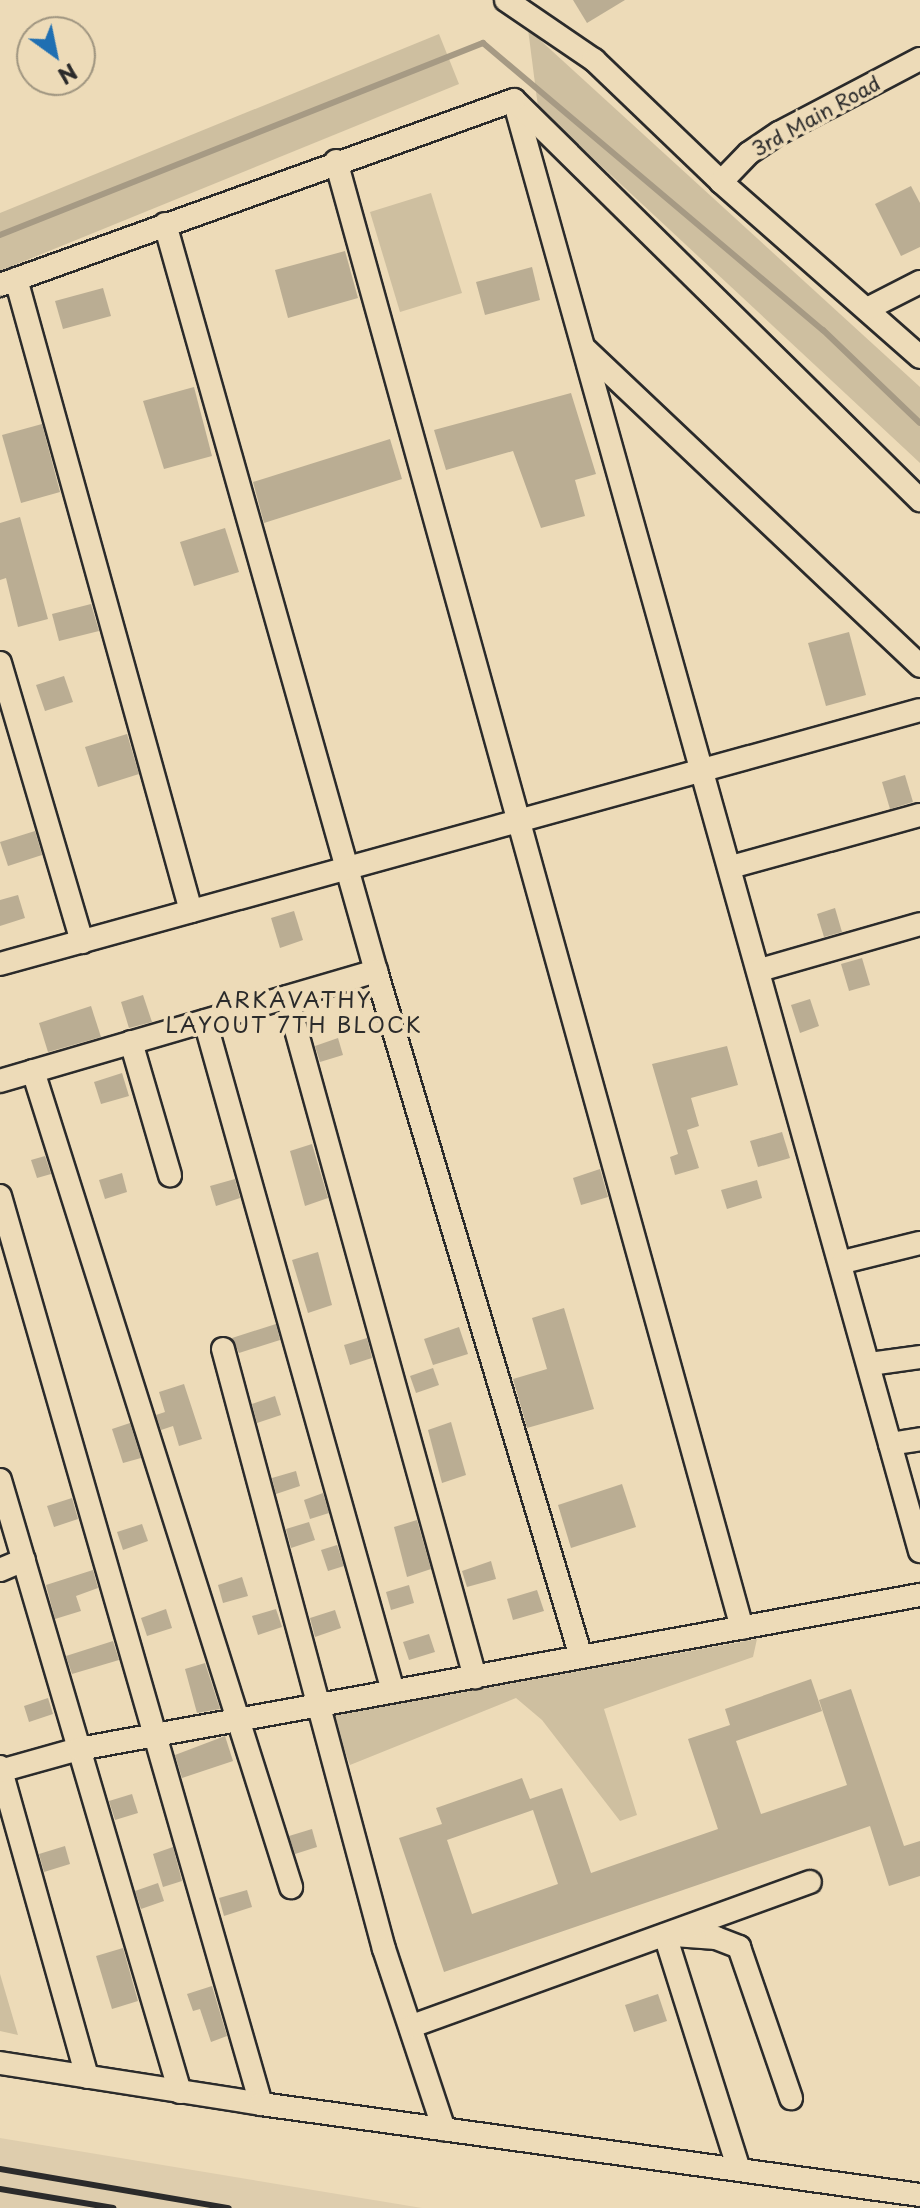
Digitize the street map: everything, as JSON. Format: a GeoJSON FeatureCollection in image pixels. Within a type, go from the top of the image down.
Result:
{"type":"FeatureCollection","features":[{"type":"Feature","properties":{"kind":"street"},"geometry":{"type":"LineString","coordinates":[[506,0],[594,60],[721,182],[869,308],[920,357]]}},
{"type":"Feature","properties":{"kind":"street","name":"3rd Main Road"},"geometry":{"type":"LineString","coordinates":[[721,182],[749,153],[779,133],[920,59]]}},
{"type":"Feature","properties":{"kind":"street"},"geometry":{"type":"LineString","coordinates":[[191,911],[8,282],[336,161],[514,100]]}},
{"type":"Feature","properties":{"kind":"street"},"geometry":{"type":"LineString","coordinates":[[514,100],[843,1262],[890,1444],[916,1520],[920,1551]]}},
{"type":"Feature","properties":{"kind":"street"},"geometry":{"type":"LineString","coordinates":[[514,100],[920,500]]}},
{"type":"Feature","properties":{"kind":"street"},"geometry":{"type":"LineString","coordinates":[[336,161],[742,1628]]}},
{"type":"Feature","properties":{"kind":"street"},"geometry":{"type":"LineString","coordinates":[[165,224],[376,971],[581,1657]]}},
{"type":"Feature","properties":{"kind":"street"},"geometry":{"type":"LineString","coordinates":[[869,308],[920,282]]}},
{"type":"Feature","properties":{"kind":"street"},"geometry":{"type":"LineString","coordinates":[[584,348],[920,666]]}},
{"type":"Feature","properties":{"kind":"street"},"geometry":{"type":"LineString","coordinates":[[0,663],[82,942]]}},
{"type":"Feature","properties":{"kind":"street"},"geometry":{"type":"LineString","coordinates":[[0,964],[920,710]]}},
{"type":"Feature","properties":{"kind":"street"},"geometry":{"type":"LineString","coordinates":[[731,867],[920,815]]}},
{"type":"Feature","properties":{"kind":"street"},"geometry":{"type":"LineString","coordinates":[[760,970],[920,924]]}},
{"type":"Feature","properties":{"kind":"street"},"geometry":{"type":"LineString","coordinates":[[0,1081],[376,971]]}},
{"type":"Feature","properties":{"kind":"street"},"geometry":{"type":"LineString","coordinates":[[287,997],[475,1677]]}},
{"type":"Feature","properties":{"kind":"street"},"geometry":{"type":"LineString","coordinates":[[205,1021],[393,1691]]}},
{"type":"Feature","properties":{"kind":"street"},"geometry":{"type":"LineString","coordinates":[[131,1042],[170,1175]]}},
{"type":"Feature","properties":{"kind":"street"},"geometry":{"type":"LineString","coordinates":[[33,1071],[291,1887]]}},
{"type":"Feature","properties":{"kind":"street"},"geometry":{"type":"LineString","coordinates":[[0,1196],[261,2104]]}},
{"type":"Feature","properties":{"kind":"street"},"geometry":{"type":"LineString","coordinates":[[843,1262],[920,1243]]}},
{"type":"Feature","properties":{"kind":"street"},"geometry":{"type":"LineString","coordinates":[[223,1349],[384,1949],[444,2129]]}},
{"type":"Feature","properties":{"kind":"street"},"geometry":{"type":"LineString","coordinates":[[870,1364],[920,1357]]}},
{"type":"Feature","properties":{"kind":"street"},"geometry":{"type":"LineString","coordinates":[[890,1444],[920,1439]]}},
{"type":"Feature","properties":{"kind":"street"},"geometry":{"type":"LineString","coordinates":[[0,1480],[180,2092]]}},
{"type":"Feature","properties":{"kind":"street"},"geometry":{"type":"LineString","coordinates":[[0,1570],[24,1560]]}},
{"type":"Feature","properties":{"kind":"street"},"geometry":{"type":"LineString","coordinates":[[87,2077],[0,1769],[79,1749],[920,1595]]}},
{"type":"Feature","properties":{"kind":"street"},"geometry":{"type":"LineString","coordinates":[[412,2026],[810,1882]]}},
{"type":"Feature","properties":{"kind":"street"},"geometry":{"type":"LineString","coordinates":[[665,1935],[716,1938],[739,1947],[791,2098]]}},
{"type":"Feature","properties":{"kind":"street"},"geometry":{"type":"LineString","coordinates":[[665,1935],[739,2170]]}},
{"type":"Feature","properties":{"kind":"street"},"geometry":{"type":"LineString","coordinates":[[0,2063],[261,2104],[920,2195]]}},
{"type":"Feature","properties":{"kind":"shaded area"},"geometry":{"type":"Polygon","coordinates":[[[528,29],[920,387],[920,463],[538,107],[528,29]]]}},
{"type":"Feature","properties":{"kind":"shaded area"},"geometry":{"type":"Polygon","coordinates":[[[439,34],[459,84],[0,271],[0,213],[439,34]]]}},
{"type":"Feature","properties":{"kind":"shaded area"},"geometry":{"type":"Polygon","coordinates":[[[431,193],[462,293],[400,312],[370,212],[431,193]]]}},
{"type":"Feature","properties":{"kind":"shaded area"},"geometry":{"type":"Polygon","coordinates":[[[757,1639],[753,1657],[604,1709],[637,1815],[620,1821],[542,1720],[516,1698],[350,1765],[332,1716],[757,1639]]]}},
{"type":"Feature","properties":{"kind":"shaded area"},"geometry":{"type":"Polygon","coordinates":[[[0,1974],[18,2035],[0,2031],[0,1974]]]}},
{"type":"Feature","properties":{"kind":"shaded area"},"geometry":{"type":"Polygon","coordinates":[[[0,2138],[422,2208],[0,2208],[0,2138]]]}},
{"type":"Feature","properties":{"kind":"building"},"geometry":{"type":"Polygon","coordinates":[[[573,0],[625,0],[587,23],[573,0]]]}},
{"type":"Feature","properties":{"kind":"building"},"geometry":{"type":"Polygon","coordinates":[[[911,186],[920,203],[920,247],[901,256],[875,204],[911,186]]]}},
{"type":"Feature","properties":{"kind":"building"},"geometry":{"type":"Polygon","coordinates":[[[345,251],[358,298],[288,318],[275,270],[345,251]]]}},
{"type":"Feature","properties":{"kind":"building"},"geometry":{"type":"Polygon","coordinates":[[[532,267],[540,300],[485,315],[476,282],[532,267]]]}},
{"type":"Feature","properties":{"kind":"building"},"geometry":{"type":"Polygon","coordinates":[[[103,288],[111,316],[63,329],[55,301],[103,288]]]}},
{"type":"Feature","properties":{"kind":"building"},"geometry":{"type":"Polygon","coordinates":[[[194,387],[212,456],[164,469],[143,401],[194,387]]]}},
{"type":"Feature","properties":{"kind":"building"},"geometry":{"type":"Polygon","coordinates":[[[571,393],[596,474],[575,480],[585,516],[541,528],[513,451],[446,470],[434,430],[571,393]]]}},
{"type":"Feature","properties":{"kind":"building"},"geometry":{"type":"Polygon","coordinates":[[[42,424],[60,492],[21,503],[2,435],[42,424]]]}},
{"type":"Feature","properties":{"kind":"building"},"geometry":{"type":"Polygon","coordinates":[[[390,439],[402,479],[264,523],[253,482],[390,439]]]}},
{"type":"Feature","properties":{"kind":"building"},"geometry":{"type":"Polygon","coordinates":[[[20,517],[48,619],[18,627],[6,578],[0,580],[0,523],[20,517]]]}},
{"type":"Feature","properties":{"kind":"building"},"geometry":{"type":"Polygon","coordinates":[[[225,528],[239,572],[194,586],[180,542],[225,528]]]}},
{"type":"Feature","properties":{"kind":"building"},"geometry":{"type":"Polygon","coordinates":[[[91,604],[99,631],[59,641],[52,614],[91,604]]]}},
{"type":"Feature","properties":{"kind":"building"},"geometry":{"type":"Polygon","coordinates":[[[849,632],[866,695],[826,706],[808,643],[849,632]]]}},
{"type":"Feature","properties":{"kind":"building"},"geometry":{"type":"Polygon","coordinates":[[[64,676],[73,702],[45,711],[36,685],[64,676]]]}},
{"type":"Feature","properties":{"kind":"building"},"geometry":{"type":"Polygon","coordinates":[[[127,734],[139,774],[98,787],[85,747],[127,734]]]}},
{"type":"Feature","properties":{"kind":"building"},"geometry":{"type":"Polygon","coordinates":[[[905,775],[913,802],[890,809],[882,782],[905,775]]]}},
{"type":"Feature","properties":{"kind":"building"},"geometry":{"type":"Polygon","coordinates":[[[35,831],[42,855],[8,866],[0,842],[35,831]]]}},
{"type":"Feature","properties":{"kind":"building"},"geometry":{"type":"Polygon","coordinates":[[[18,895],[25,918],[0,926],[0,900],[18,895]]]}},
{"type":"Feature","properties":{"kind":"building"},"geometry":{"type":"Polygon","coordinates":[[[835,908],[842,932],[824,937],[817,914],[835,908]]]}},
{"type":"Feature","properties":{"kind":"building"},"geometry":{"type":"Polygon","coordinates":[[[294,911],[303,940],[280,948],[271,918],[294,911]]]}},
{"type":"Feature","properties":{"kind":"building"},"geometry":{"type":"Polygon","coordinates":[[[862,958],[870,985],[849,991],[841,964],[862,958]]]}},
{"type":"Feature","properties":{"kind":"building"},"geometry":{"type":"Polygon","coordinates":[[[143,995],[152,1022],[129,1028],[121,1002],[143,995]]]}},
{"type":"Feature","properties":{"kind":"building"},"geometry":{"type":"Polygon","coordinates":[[[810,999],[819,1026],[800,1033],[791,1005],[810,999]]]}},
{"type":"Feature","properties":{"kind":"building"},"geometry":{"type":"Polygon","coordinates":[[[91,1006],[101,1037],[48,1052],[39,1023],[91,1006]]]}},
{"type":"Feature","properties":{"kind":"building"},"geometry":{"type":"Polygon","coordinates":[[[338,1038],[343,1055],[320,1062],[315,1046],[338,1038]]]}},
{"type":"Feature","properties":{"kind":"building"},"geometry":{"type":"Polygon","coordinates":[[[727,1046],[738,1085],[691,1098],[699,1126],[687,1130],[699,1168],[675,1175],[670,1157],[678,1154],[652,1064],[727,1046]]]}},
{"type":"Feature","properties":{"kind":"building"},"geometry":{"type":"Polygon","coordinates":[[[122,1073],[129,1096],[101,1104],[94,1082],[122,1073]]]}},
{"type":"Feature","properties":{"kind":"building"},"geometry":{"type":"Polygon","coordinates":[[[782,1132],[790,1158],[758,1167],[750,1141],[782,1132]]]}},
{"type":"Feature","properties":{"kind":"building"},"geometry":{"type":"Polygon","coordinates":[[[312,1144],[328,1198],[305,1206],[290,1151],[312,1144]]]}},
{"type":"Feature","properties":{"kind":"building"},"geometry":{"type":"Polygon","coordinates":[[[45,1156],[51,1174],[37,1178],[31,1160],[45,1156]]]}},
{"type":"Feature","properties":{"kind":"building"},"geometry":{"type":"Polygon","coordinates":[[[600,1169],[608,1197],[581,1205],[573,1178],[600,1169]]]}},
{"type":"Feature","properties":{"kind":"building"},"geometry":{"type":"Polygon","coordinates":[[[122,1173],[127,1192],[105,1199],[99,1180],[122,1173]]]}},
{"type":"Feature","properties":{"kind":"building"},"geometry":{"type":"Polygon","coordinates":[[[235,1179],[240,1198],[216,1206],[210,1186],[235,1179]]]}},
{"type":"Feature","properties":{"kind":"building"},"geometry":{"type":"Polygon","coordinates":[[[757,1180],[762,1198],[727,1209],[721,1190],[757,1180]]]}},
{"type":"Feature","properties":{"kind":"building"},"geometry":{"type":"Polygon","coordinates":[[[318,1252],[332,1305],[308,1313],[292,1260],[318,1252]]]}},
{"type":"Feature","properties":{"kind":"building"},"geometry":{"type":"Polygon","coordinates":[[[564,1308],[594,1409],[527,1428],[513,1379],[547,1369],[532,1318],[564,1308]]]}},
{"type":"Feature","properties":{"kind":"building"},"geometry":{"type":"Polygon","coordinates":[[[276,1324],[280,1340],[239,1353],[232,1338],[276,1324]]]}},
{"type":"Feature","properties":{"kind":"building"},"geometry":{"type":"Polygon","coordinates":[[[459,1327],[468,1354],[433,1365],[424,1339],[459,1327]]]}},
{"type":"Feature","properties":{"kind":"building"},"geometry":{"type":"Polygon","coordinates":[[[367,1338],[372,1358],[350,1365],[344,1345],[367,1338]]]}},
{"type":"Feature","properties":{"kind":"building"},"geometry":{"type":"Polygon","coordinates":[[[433,1368],[439,1385],[416,1393],[410,1376],[433,1368]]]}},
{"type":"Feature","properties":{"kind":"building"},"geometry":{"type":"Polygon","coordinates":[[[184,1384],[202,1439],[179,1446],[173,1426],[161,1430],[156,1415],[165,1412],[159,1392],[184,1384]]]}},
{"type":"Feature","properties":{"kind":"building"},"geometry":{"type":"Polygon","coordinates":[[[275,1396],[281,1415],[257,1423],[252,1404],[275,1396]]]}},
{"type":"Feature","properties":{"kind":"building"},"geometry":{"type":"Polygon","coordinates":[[[451,1422],[466,1475],[442,1483],[428,1430],[451,1422]]]}},
{"type":"Feature","properties":{"kind":"building"},"geometry":{"type":"Polygon","coordinates":[[[130,1423],[141,1458],[123,1463],[112,1429],[130,1423]]]}},
{"type":"Feature","properties":{"kind":"building"},"geometry":{"type":"Polygon","coordinates":[[[296,1471],[300,1486],[276,1494],[272,1478],[296,1471]]]}},
{"type":"Feature","properties":{"kind":"building"},"geometry":{"type":"Polygon","coordinates":[[[622,1484],[636,1527],[571,1548],[558,1505],[622,1484]]]}},
{"type":"Feature","properties":{"kind":"building"},"geometry":{"type":"Polygon","coordinates":[[[323,1493],[329,1513],[310,1519],[304,1500],[323,1493]]]}},
{"type":"Feature","properties":{"kind":"building"},"geometry":{"type":"Polygon","coordinates":[[[72,1498],[78,1519],[54,1527],[47,1506],[72,1498]]]}},
{"type":"Feature","properties":{"kind":"building"},"geometry":{"type":"Polygon","coordinates":[[[417,1520],[431,1569],[407,1577],[394,1527],[417,1520]]]}},
{"type":"Feature","properties":{"kind":"building"},"geometry":{"type":"Polygon","coordinates":[[[309,1522],[315,1540],[291,1548],[286,1529],[309,1522]]]}},
{"type":"Feature","properties":{"kind":"building"},"geometry":{"type":"Polygon","coordinates":[[[142,1524],[148,1541],[123,1550],[117,1532],[142,1524]]]}},
{"type":"Feature","properties":{"kind":"building"},"geometry":{"type":"Polygon","coordinates":[[[337,1545],[344,1566],[328,1571],[321,1550],[337,1545]]]}},
{"type":"Feature","properties":{"kind":"building"},"geometry":{"type":"Polygon","coordinates":[[[491,1561],[496,1579],[467,1587],[462,1571],[491,1561]]]}},
{"type":"Feature","properties":{"kind":"building"},"geometry":{"type":"Polygon","coordinates":[[[93,1570],[98,1588],[76,1596],[81,1611],[55,1619],[46,1585],[93,1570]]]}},
{"type":"Feature","properties":{"kind":"building"},"geometry":{"type":"Polygon","coordinates":[[[242,1577],[248,1596],[223,1603],[218,1585],[242,1577]]]}},
{"type":"Feature","properties":{"kind":"building"},"geometry":{"type":"Polygon","coordinates":[[[409,1585],[414,1603],[391,1610],[386,1592],[409,1585]]]}},
{"type":"Feature","properties":{"kind":"building"},"geometry":{"type":"Polygon","coordinates":[[[537,1590],[544,1611],[513,1620],[507,1599],[537,1590]]]}},
{"type":"Feature","properties":{"kind":"building"},"geometry":{"type":"Polygon","coordinates":[[[166,1609],[172,1628],[147,1636],[141,1618],[166,1609]]]}},
{"type":"Feature","properties":{"kind":"building"},"geometry":{"type":"Polygon","coordinates":[[[276,1609],[282,1627],[258,1635],[252,1616],[276,1609]]]}},
{"type":"Feature","properties":{"kind":"building"},"geometry":{"type":"Polygon","coordinates":[[[335,1610],[341,1628],[315,1637],[310,1618],[335,1610]]]}},
{"type":"Feature","properties":{"kind":"building"},"geometry":{"type":"Polygon","coordinates":[[[429,1634],[435,1652],[409,1660],[403,1642],[429,1634]]]}},
{"type":"Feature","properties":{"kind":"building"},"geometry":{"type":"Polygon","coordinates":[[[113,1641],[119,1660],[72,1674],[66,1656],[113,1641]]]}},
{"type":"Feature","properties":{"kind":"building"},"geometry":{"type":"Polygon","coordinates":[[[205,1663],[220,1709],[197,1713],[185,1669],[205,1663]]]}},
{"type":"Feature","properties":{"kind":"building"},"geometry":{"type":"Polygon","coordinates":[[[811,1679],[822,1711],[736,1741],[761,1814],[847,1785],[819,1700],[851,1689],[904,1846],[920,1841],[920,1876],[889,1886],[870,1826],[444,1972],[399,1838],[442,1824],[436,1808],[522,1778],[530,1799],[562,1788],[591,1873],[718,1829],[688,1739],[730,1725],[725,1709],[811,1679]],[[533,1810],[447,1840],[472,1914],[558,1884],[533,1810]]]}},
{"type":"Feature","properties":{"kind":"building"},"geometry":{"type":"Polygon","coordinates":[[[48,1698],[53,1714],[29,1722],[24,1706],[48,1698]]]}},
{"type":"Feature","properties":{"kind":"building"},"geometry":{"type":"Polygon","coordinates":[[[225,1736],[233,1761],[182,1778],[175,1755],[225,1736]]]}},
{"type":"Feature","properties":{"kind":"building"},"geometry":{"type":"Polygon","coordinates":[[[132,1794],[138,1813],[115,1820],[109,1801],[132,1794]]]}},
{"type":"Feature","properties":{"kind":"building"},"geometry":{"type":"Polygon","coordinates":[[[312,1829],[317,1847],[295,1854],[289,1836],[312,1829]]]}},
{"type":"Feature","properties":{"kind":"building"},"geometry":{"type":"Polygon","coordinates":[[[65,1846],[70,1864],[44,1872],[39,1854],[65,1846]]]}},
{"type":"Feature","properties":{"kind":"building"},"geometry":{"type":"Polygon","coordinates":[[[173,1847],[182,1881],[163,1887],[153,1854],[173,1847]]]}},
{"type":"Feature","properties":{"kind":"building"},"geometry":{"type":"Polygon","coordinates":[[[158,1883],[164,1901],[141,1909],[135,1891],[158,1883]]]}},
{"type":"Feature","properties":{"kind":"building"},"geometry":{"type":"Polygon","coordinates":[[[247,1890],[252,1907],[224,1916],[219,1898],[247,1890]]]}},
{"type":"Feature","properties":{"kind":"building"},"geometry":{"type":"Polygon","coordinates":[[[123,1948],[138,2001],[112,2009],[96,1956],[123,1948]]]}},
{"type":"Feature","properties":{"kind":"building"},"geometry":{"type":"Polygon","coordinates":[[[212,1986],[227,2036],[211,2042],[200,2009],[193,2011],[187,1994],[212,1986]]]}},
{"type":"Feature","properties":{"kind":"building"},"geometry":{"type":"Polygon","coordinates":[[[658,1994],[667,2021],[634,2032],[625,2005],[658,1994]]]}},
{"type":"Feature","properties":{"kind":"waterway"},"geometry":{"type":"LineString","coordinates":[[0,235],[483,43],[823,330],[920,423]]}},
{"type":"Feature","properties":{"kind":"railway"},"geometry":{"type":"LineString","coordinates":[[0,2169],[229,2208]]}},
{"type":"Feature","properties":{"kind":"railway"},"geometry":{"type":"LineString","coordinates":[[0,2189],[113,2208]]}},
{"type":"Feature","properties":{"kind":"district","name":"ARKAVATHY LAYOUT 7TH BLOCK"},"geometry":{"type":"Point","coordinates":[294,1010]}}]}
